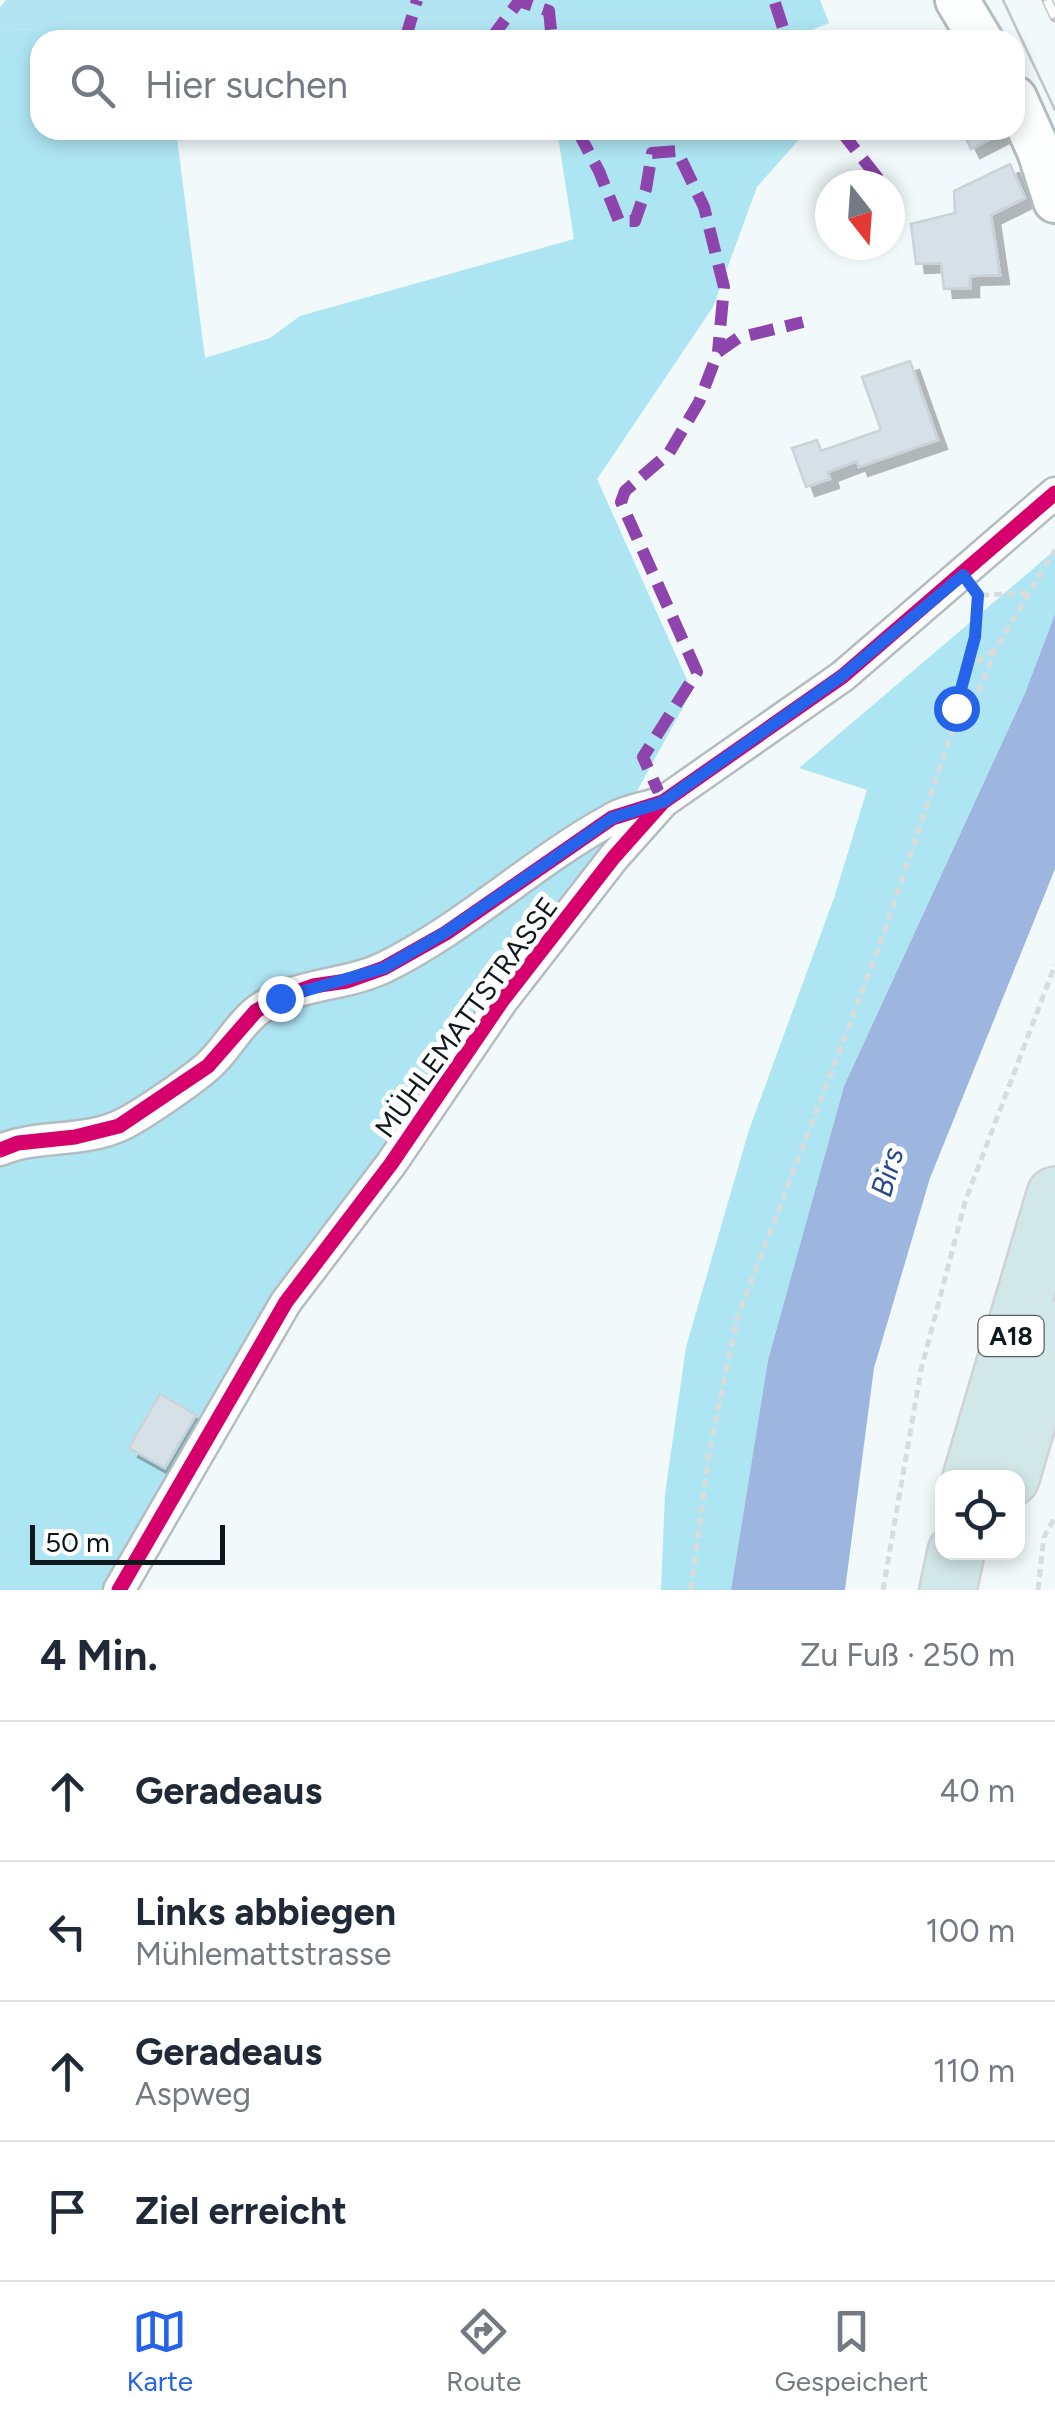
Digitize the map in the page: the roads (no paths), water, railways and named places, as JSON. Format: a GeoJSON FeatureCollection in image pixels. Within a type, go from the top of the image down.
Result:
{"type":"FeatureCollection","features":[{"type":"Feature","properties":{"kind":"highway","name":"A18"},"geometry":{"type":"LineString","coordinates":[[974,1470],[1055,1195]]}},
{"type":"Feature","properties":{"kind":"highway","name":"A18"},"geometry":{"type":"LineString","coordinates":[[1013,1470],[1055,1329]]}},
{"type":"Feature","properties":{"kind":"highway"},"geometry":{"type":"LineString","coordinates":[[948,1590],[954,1560]]}},
{"type":"Feature","properties":{"kind":"highway"},"geometry":{"type":"LineString","coordinates":[[987,1590],[993,1560]]}},
{"type":"Feature","properties":{"kind":"main road"},"geometry":{"type":"LineString","coordinates":[[956,0],[974,30]]}},
{"type":"Feature","properties":{"kind":"main road"},"geometry":{"type":"LineString","coordinates":[[1025,119],[1055,201]]}},
{"type":"Feature","properties":{"kind":"street","name":"MÜHLEMATTSTRASSE"},"geometry":{"type":"LineString","coordinates":[[119,1590],[286,1302],[391,1164],[502,1000],[614,857],[663,802],[971,585],[1055,493]]}},
{"type":"Feature","properties":{"kind":"street"},"geometry":{"type":"LineString","coordinates":[[0,1150],[18,1142],[75,1137],[119,1126],[208,1066],[256,1012],[313,986],[346,981],[384,968],[446,932],[612,818],[663,802]]}},
{"type":"Feature","properties":{"kind":"water","name":"Birs"},"geometry":{"type":"Polygon","coordinates":[[[1055,614],[1055,869],[930,1178],[874,1368],[845,1590],[731,1590],[768,1360],[844,1086],[1025,693],[1055,614]]]}},
{"type":"Feature","properties":{"kind":"tram line"},"geometry":{"type":"LineString","coordinates":[[1003,0],[1017,30]]}},
{"type":"Feature","properties":{"kind":"tram line"},"geometry":{"type":"LineString","coordinates":[[1025,47],[1055,110]]}},
{"type":"Feature","properties":{"kind":"railway"},"geometry":{"type":"LineString","coordinates":[[1047,0],[1055,17]]}}]}
